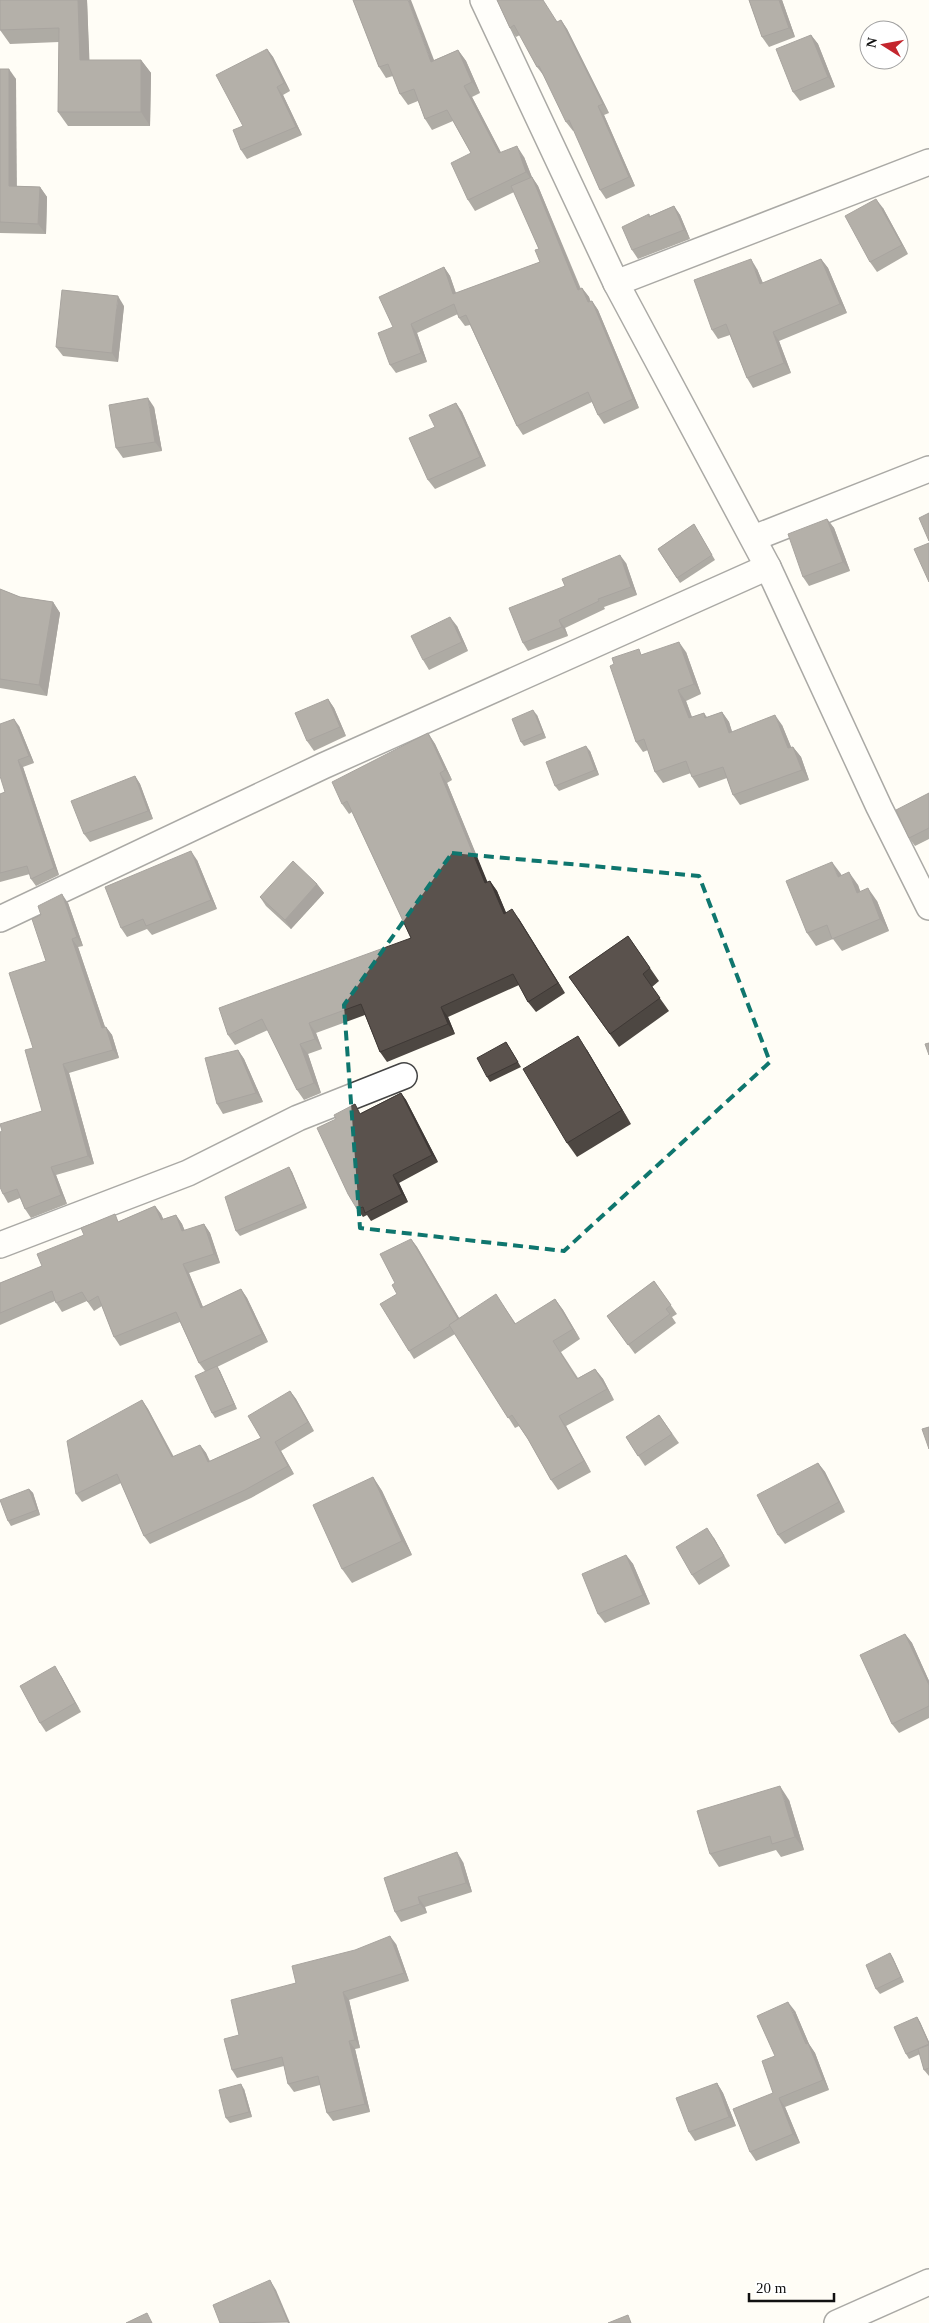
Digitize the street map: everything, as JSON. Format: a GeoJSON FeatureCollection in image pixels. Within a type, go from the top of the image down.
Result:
{"type":"FeatureCollection","features":[{"type":"Feature","properties":{"kind":"street"},"geometry":{"type":"LineString","coordinates":[[483,0],[616,283],[768,566],[879,807],[929,907]]}},
{"type":"Feature","properties":{"kind":"street"},"geometry":{"type":"LineString","coordinates":[[616,283],[929,162]]}},
{"type":"Feature","properties":{"kind":"street"},"geometry":{"type":"LineString","coordinates":[[754,538],[929,469]]}},
{"type":"Feature","properties":{"kind":"street"},"geometry":{"type":"LineString","coordinates":[[0,919],[323,766],[768,566]]}},
{"type":"Feature","properties":{"kind":"street"},"geometry":{"type":"LineString","coordinates":[[0,1245],[188,1174],[298,1118],[404,1076]]}},
{"type":"Feature","properties":{"kind":"street"},"geometry":{"type":"LineString","coordinates":[[837,2323],[929,2282]]}},
{"type":"Feature","properties":{"kind":"highlighted area"},"geometry":{"type":"Polygon","coordinates":[[[452,853],[699,876],[770,1062],[564,1251],[360,1228],[344,1005],[452,853]]]}},
{"type":"Feature","properties":{"kind":"building"},"geometry":{"type":"Polygon","coordinates":[[[0,0],[78,0],[80,60],[141,60],[141,112],[58,112],[59,28],[0,30],[0,0]]]}},
{"type":"Feature","properties":{"kind":"building"},"geometry":{"type":"Polygon","coordinates":[[[353,0],[408,0],[431,62],[458,50],[472,82],[464,86],[499,153],[517,146],[526,172],[468,200],[451,163],[471,153],[447,110],[425,119],[414,89],[400,94],[388,64],[379,67],[353,0]]]}},
{"type":"Feature","properties":{"kind":"building"},"geometry":{"type":"Polygon","coordinates":[[[497,0],[543,0],[557,22],[561,20],[603,104],[598,106],[629,177],[600,190],[569,120],[566,122],[539,66],[537,67],[514,25],[510,28],[497,0]]]}},
{"type":"Feature","properties":{"kind":"building"},"geometry":{"type":"Polygon","coordinates":[[[749,0],[779,0],[789,28],[762,37],[749,0]]]}},
{"type":"Feature","properties":{"kind":"building"},"geometry":{"type":"Polygon","coordinates":[[[811,35],[828,77],[793,92],[776,49],[811,35]]]}},
{"type":"Feature","properties":{"kind":"building"},"geometry":{"type":"Polygon","coordinates":[[[267,49],[284,83],[277,87],[296,127],[241,150],[233,130],[243,126],[216,75],[267,49]]]}},
{"type":"Feature","properties":{"kind":"building"},"geometry":{"type":"Polygon","coordinates":[[[0,69],[9,69],[9,186],[40,187],[38,224],[0,222],[0,69]]]}},
{"type":"Feature","properties":{"kind":"building"},"geometry":{"type":"Polygon","coordinates":[[[532,177],[578,290],[582,288],[588,302],[592,301],[633,399],[598,415],[588,392],[517,426],[466,315],[459,318],[454,304],[411,324],[421,353],[390,365],[378,333],[393,327],[379,297],[444,267],[453,294],[540,262],[535,250],[539,249],[511,186],[532,177]]]}},
{"type":"Feature","properties":{"kind":"building"},"geometry":{"type":"Polygon","coordinates":[[[876,199],[902,245],[870,262],[845,216],[876,199]]]}},
{"type":"Feature","properties":{"kind":"building"},"geometry":{"type":"Polygon","coordinates":[[[674,206],[684,230],[632,250],[622,227],[649,214],[649,217],[674,206]]]}},
{"type":"Feature","properties":{"kind":"building"},"geometry":{"type":"Polygon","coordinates":[[[751,259],[760,284],[821,259],[840,304],[773,332],[784,363],[747,378],[726,324],[712,330],[694,280],[751,259]]]}},
{"type":"Feature","properties":{"kind":"building"},"geometry":{"type":"Polygon","coordinates":[[[62,290],[118,296],[112,353],[56,347],[62,290]]]}},
{"type":"Feature","properties":{"kind":"building"},"geometry":{"type":"Polygon","coordinates":[[[148,398],[155,442],[116,448],[109,405],[148,398]]]}},
{"type":"Feature","properties":{"kind":"building"},"geometry":{"type":"Polygon","coordinates":[[[456,403],[480,457],[428,480],[409,438],[435,427],[429,415],[456,403]]]}},
{"type":"Feature","properties":{"kind":"building"},"geometry":{"type":"Polygon","coordinates":[[[929,513],[929,541],[919,518],[929,513]]]}},
{"type":"Feature","properties":{"kind":"building"},"geometry":{"type":"Polygon","coordinates":[[[827,519],[843,562],[803,577],[788,534],[827,519]]]}},
{"type":"Feature","properties":{"kind":"building"},"geometry":{"type":"Polygon","coordinates":[[[694,524],[712,555],[677,578],[658,549],[694,524]]]}},
{"type":"Feature","properties":{"kind":"building"},"geometry":{"type":"Polygon","coordinates":[[[929,543],[929,582],[914,549],[929,543]]]}},
{"type":"Feature","properties":{"kind":"building"},"geometry":{"type":"Polygon","coordinates":[[[620,555],[631,587],[598,599],[599,601],[559,620],[562,627],[523,643],[509,608],[565,586],[562,579],[620,555]]]}},
{"type":"Feature","properties":{"kind":"building"},"geometry":{"type":"Polygon","coordinates":[[[0,589],[20,597],[53,602],[39,685],[0,679],[0,589]]]}},
{"type":"Feature","properties":{"kind":"building"},"geometry":{"type":"Polygon","coordinates":[[[450,617],[462,642],[423,660],[411,636],[450,617]]]}},
{"type":"Feature","properties":{"kind":"building"},"geometry":{"type":"Polygon","coordinates":[[[679,642],[694,684],[678,690],[689,718],[704,713],[705,718],[722,712],[729,733],[775,715],[788,748],[793,747],[802,770],[733,795],[723,767],[692,777],[686,761],[655,772],[644,739],[636,742],[610,666],[614,664],[612,658],[639,649],[641,655],[679,642]]]}},
{"type":"Feature","properties":{"kind":"building"},"geometry":{"type":"Polygon","coordinates":[[[328,699],[340,727],[307,741],[295,713],[328,699]]]}},
{"type":"Feature","properties":{"kind":"building"},"geometry":{"type":"Polygon","coordinates":[[[533,710],[543,733],[521,742],[512,719],[533,710]]]}},
{"type":"Feature","properties":{"kind":"building"},"geometry":{"type":"Polygon","coordinates":[[[14,719],[29,756],[18,760],[54,868],[31,879],[27,866],[0,873],[0,794],[5,792],[0,776],[0,724],[14,719]]]}},
{"type":"Feature","properties":{"kind":"building"},"geometry":{"type":"Polygon","coordinates":[[[428,733],[445,770],[440,773],[485,883],[490,881],[504,914],[512,909],[558,983],[528,1002],[513,974],[441,1007],[448,1024],[380,1052],[361,1004],[309,1023],[315,1039],[300,1044],[314,1083],[297,1090],[262,1019],[228,1035],[219,1008],[411,938],[347,801],[342,804],[332,782],[428,733]]]}},
{"type":"Feature","properties":{"kind":"building"},"geometry":{"type":"Polygon","coordinates":[[[586,746],[595,770],[555,786],[546,762],[586,746]]]}},
{"type":"Feature","properties":{"kind":"building"},"geometry":{"type":"Polygon","coordinates":[[[135,776],[148,811],[84,834],[71,801],[135,776]]]}},
{"type":"Feature","properties":{"kind":"building"},"geometry":{"type":"Polygon","coordinates":[[[929,793],[929,828],[909,838],[896,810],[929,793]]]}},
{"type":"Feature","properties":{"kind":"building"},"geometry":{"type":"Polygon","coordinates":[[[191,851],[211,900],[146,926],[143,919],[121,928],[105,887],[191,851]]]}},
{"type":"Feature","properties":{"kind":"building"},"geometry":{"type":"Polygon","coordinates":[[[293,861],[317,884],[285,920],[260,897],[293,861]]]}},
{"type":"Feature","properties":{"kind":"building"},"geometry":{"type":"Polygon","coordinates":[[[832,862],[838,877],[849,872],[857,893],[868,888],[880,919],[832,939],[827,925],[807,933],[786,881],[832,862]]]}},
{"type":"Feature","properties":{"kind":"building"},"geometry":{"type":"Polygon","coordinates":[[[62,894],[77,937],[72,939],[102,1028],[106,1027],[113,1050],[63,1064],[88,1156],[51,1167],[61,1195],[25,1209],[17,1189],[3,1194],[0,1187],[0,1132],[2,1131],[0,1124],[42,1111],[25,1050],[33,1048],[9,973],[46,961],[32,919],[41,915],[38,906],[62,894]]]}},
{"type":"Feature","properties":{"kind":"building"},"geometry":{"type":"Polygon","coordinates":[[[628,936],[650,968],[643,974],[660,998],[610,1034],[569,977],[628,936]]]}},
{"type":"Feature","properties":{"kind":"building"},"geometry":{"type":"Polygon","coordinates":[[[578,1036],[622,1110],[567,1143],[523,1069],[578,1036]]]}},
{"type":"Feature","properties":{"kind":"building"},"geometry":{"type":"Polygon","coordinates":[[[506,1042],[518,1062],[487,1077],[477,1058],[506,1042]]]}},
{"type":"Feature","properties":{"kind":"building"},"geometry":{"type":"Polygon","coordinates":[[[929,1043],[929,1055],[925,1044],[929,1043]]]}},
{"type":"Feature","properties":{"kind":"building"},"geometry":{"type":"Polygon","coordinates":[[[238,1050],[256,1093],[217,1104],[205,1058],[238,1050]]]}},
{"type":"Feature","properties":{"kind":"building"},"geometry":{"type":"Polygon","coordinates":[[[401,1093],[432,1155],[393,1175],[402,1194],[365,1213],[363,1207],[357,1209],[348,1194],[317,1128],[336,1119],[334,1115],[355,1104],[360,1114],[401,1093]]]}},
{"type":"Feature","properties":{"kind":"building"},"geometry":{"type":"Polygon","coordinates":[[[289,1167],[304,1203],[236,1231],[225,1197],[289,1167]]]}},
{"type":"Feature","properties":{"kind":"building"},"geometry":{"type":"Polygon","coordinates":[[[155,1206],[161,1220],[176,1215],[182,1231],[204,1224],[214,1254],[183,1264],[201,1308],[241,1289],[262,1334],[199,1363],[176,1312],[114,1337],[98,1296],[88,1302],[82,1292],[56,1303],[52,1291],[0,1313],[0,1283],[42,1266],[37,1254],[84,1235],[81,1228],[115,1214],[118,1222],[155,1206]]]}},
{"type":"Feature","properties":{"kind":"building"},"geometry":{"type":"Polygon","coordinates":[[[411,1239],[458,1319],[409,1351],[380,1304],[397,1294],[392,1285],[395,1283],[380,1254],[411,1239]]]}},
{"type":"Feature","properties":{"kind":"building"},"geometry":{"type":"Polygon","coordinates":[[[654,1281],[671,1305],[666,1309],[670,1314],[628,1345],[607,1316],[654,1281]]]}},
{"type":"Feature","properties":{"kind":"building"},"geometry":{"type":"Polygon","coordinates":[[[496,1294],[515,1324],[555,1299],[573,1329],[553,1341],[577,1379],[595,1369],[607,1389],[559,1416],[584,1461],[551,1480],[528,1439],[512,1415],[508,1418],[449,1325],[496,1294]]]}},
{"type":"Feature","properties":{"kind":"building"},"geometry":{"type":"Polygon","coordinates":[[[217,1366],[234,1404],[212,1413],[195,1376],[217,1366]]]}},
{"type":"Feature","properties":{"kind":"building"},"geometry":{"type":"Polygon","coordinates":[[[290,1391],[308,1422],[275,1442],[288,1466],[245,1490],[144,1536],[117,1474],[76,1494],[67,1441],[142,1400],[172,1457],[200,1445],[208,1462],[261,1438],[248,1416],[290,1391]]]}},
{"type":"Feature","properties":{"kind":"building"},"geometry":{"type":"Polygon","coordinates":[[[659,1415],[672,1434],[638,1456],[626,1437],[659,1415]]]}},
{"type":"Feature","properties":{"kind":"building"},"geometry":{"type":"Polygon","coordinates":[[[929,1427],[929,1449],[922,1429],[929,1427]]]}},
{"type":"Feature","properties":{"kind":"building"},"geometry":{"type":"Polygon","coordinates":[[[818,1463],[839,1502],[778,1535],[757,1495],[818,1463]]]}},
{"type":"Feature","properties":{"kind":"building"},"geometry":{"type":"Polygon","coordinates":[[[373,1477],[402,1541],[342,1569],[313,1505],[373,1477]]]}},
{"type":"Feature","properties":{"kind":"building"},"geometry":{"type":"Polygon","coordinates":[[[29,1489],[37,1510],[8,1521],[0,1500],[29,1489]]]}},
{"type":"Feature","properties":{"kind":"building"},"geometry":{"type":"Polygon","coordinates":[[[707,1528],[724,1556],[692,1575],[676,1547],[707,1528]]]}},
{"type":"Feature","properties":{"kind":"building"},"geometry":{"type":"Polygon","coordinates":[[[626,1555],[643,1595],[598,1614],[582,1574],[626,1555]]]}},
{"type":"Feature","properties":{"kind":"building"},"geometry":{"type":"Polygon","coordinates":[[[905,1634],[929,1685],[929,1706],[892,1724],[860,1655],[905,1634]]]}},
{"type":"Feature","properties":{"kind":"building"},"geometry":{"type":"Polygon","coordinates":[[[55,1666],[75,1703],[40,1723],[20,1686],[55,1666]]]}},
{"type":"Feature","properties":{"kind":"building"},"geometry":{"type":"Polygon","coordinates":[[[780,1786],[795,1837],[772,1844],[770,1836],[710,1854],[697,1811],[780,1786]]]}},
{"type":"Feature","properties":{"kind":"building"},"geometry":{"type":"Polygon","coordinates":[[[457,1852],[466,1883],[418,1897],[420,1904],[395,1912],[384,1878],[457,1852]]]}},
{"type":"Feature","properties":{"kind":"building"},"geometry":{"type":"Polygon","coordinates":[[[390,1936],[404,1973],[343,1992],[355,2040],[349,2041],[365,2104],[327,2113],[318,2076],[288,2084],[282,2057],[232,2070],[224,2039],[239,2035],[231,2000],[296,1983],[292,1966],[355,1950],[390,1936]]]}},
{"type":"Feature","properties":{"kind":"building"},"geometry":{"type":"Polygon","coordinates":[[[890,1953],[901,1977],[876,1989],[866,1965],[890,1953]]]}},
{"type":"Feature","properties":{"kind":"building"},"geometry":{"type":"Polygon","coordinates":[[[788,2002],[823,2080],[779,2098],[793,2134],[750,2152],[733,2109],[773,2093],[762,2061],[775,2056],[757,2016],[788,2002]]]}},
{"type":"Feature","properties":{"kind":"building"},"geometry":{"type":"Polygon","coordinates":[[[917,2017],[929,2044],[906,2054],[894,2027],[917,2017]]]}},
{"type":"Feature","properties":{"kind":"building"},"geometry":{"type":"Polygon","coordinates":[[[929,2045],[929,2068],[924,2070],[918,2049],[929,2045]]]}},
{"type":"Feature","properties":{"kind":"building"},"geometry":{"type":"Polygon","coordinates":[[[717,2083],[729,2117],[689,2132],[676,2098],[717,2083]]]}},
{"type":"Feature","properties":{"kind":"building"},"geometry":{"type":"Polygon","coordinates":[[[241,2084],[249,2112],[226,2118],[219,2090],[241,2084]]]}},
{"type":"Feature","properties":{"kind":"building"},"geometry":{"type":"Polygon","coordinates":[[[270,2280],[288,2322],[220,2323],[213,2305],[270,2280]]]}},
{"type":"Feature","properties":{"kind":"building"},"geometry":{"type":"Polygon","coordinates":[[[147,2313],[152,2323],[126,2323],[147,2313]]]}},
{"type":"Feature","properties":{"kind":"building"},"geometry":{"type":"Polygon","coordinates":[[[628,2315],[631,2323],[608,2323],[628,2315]]]}}]}
